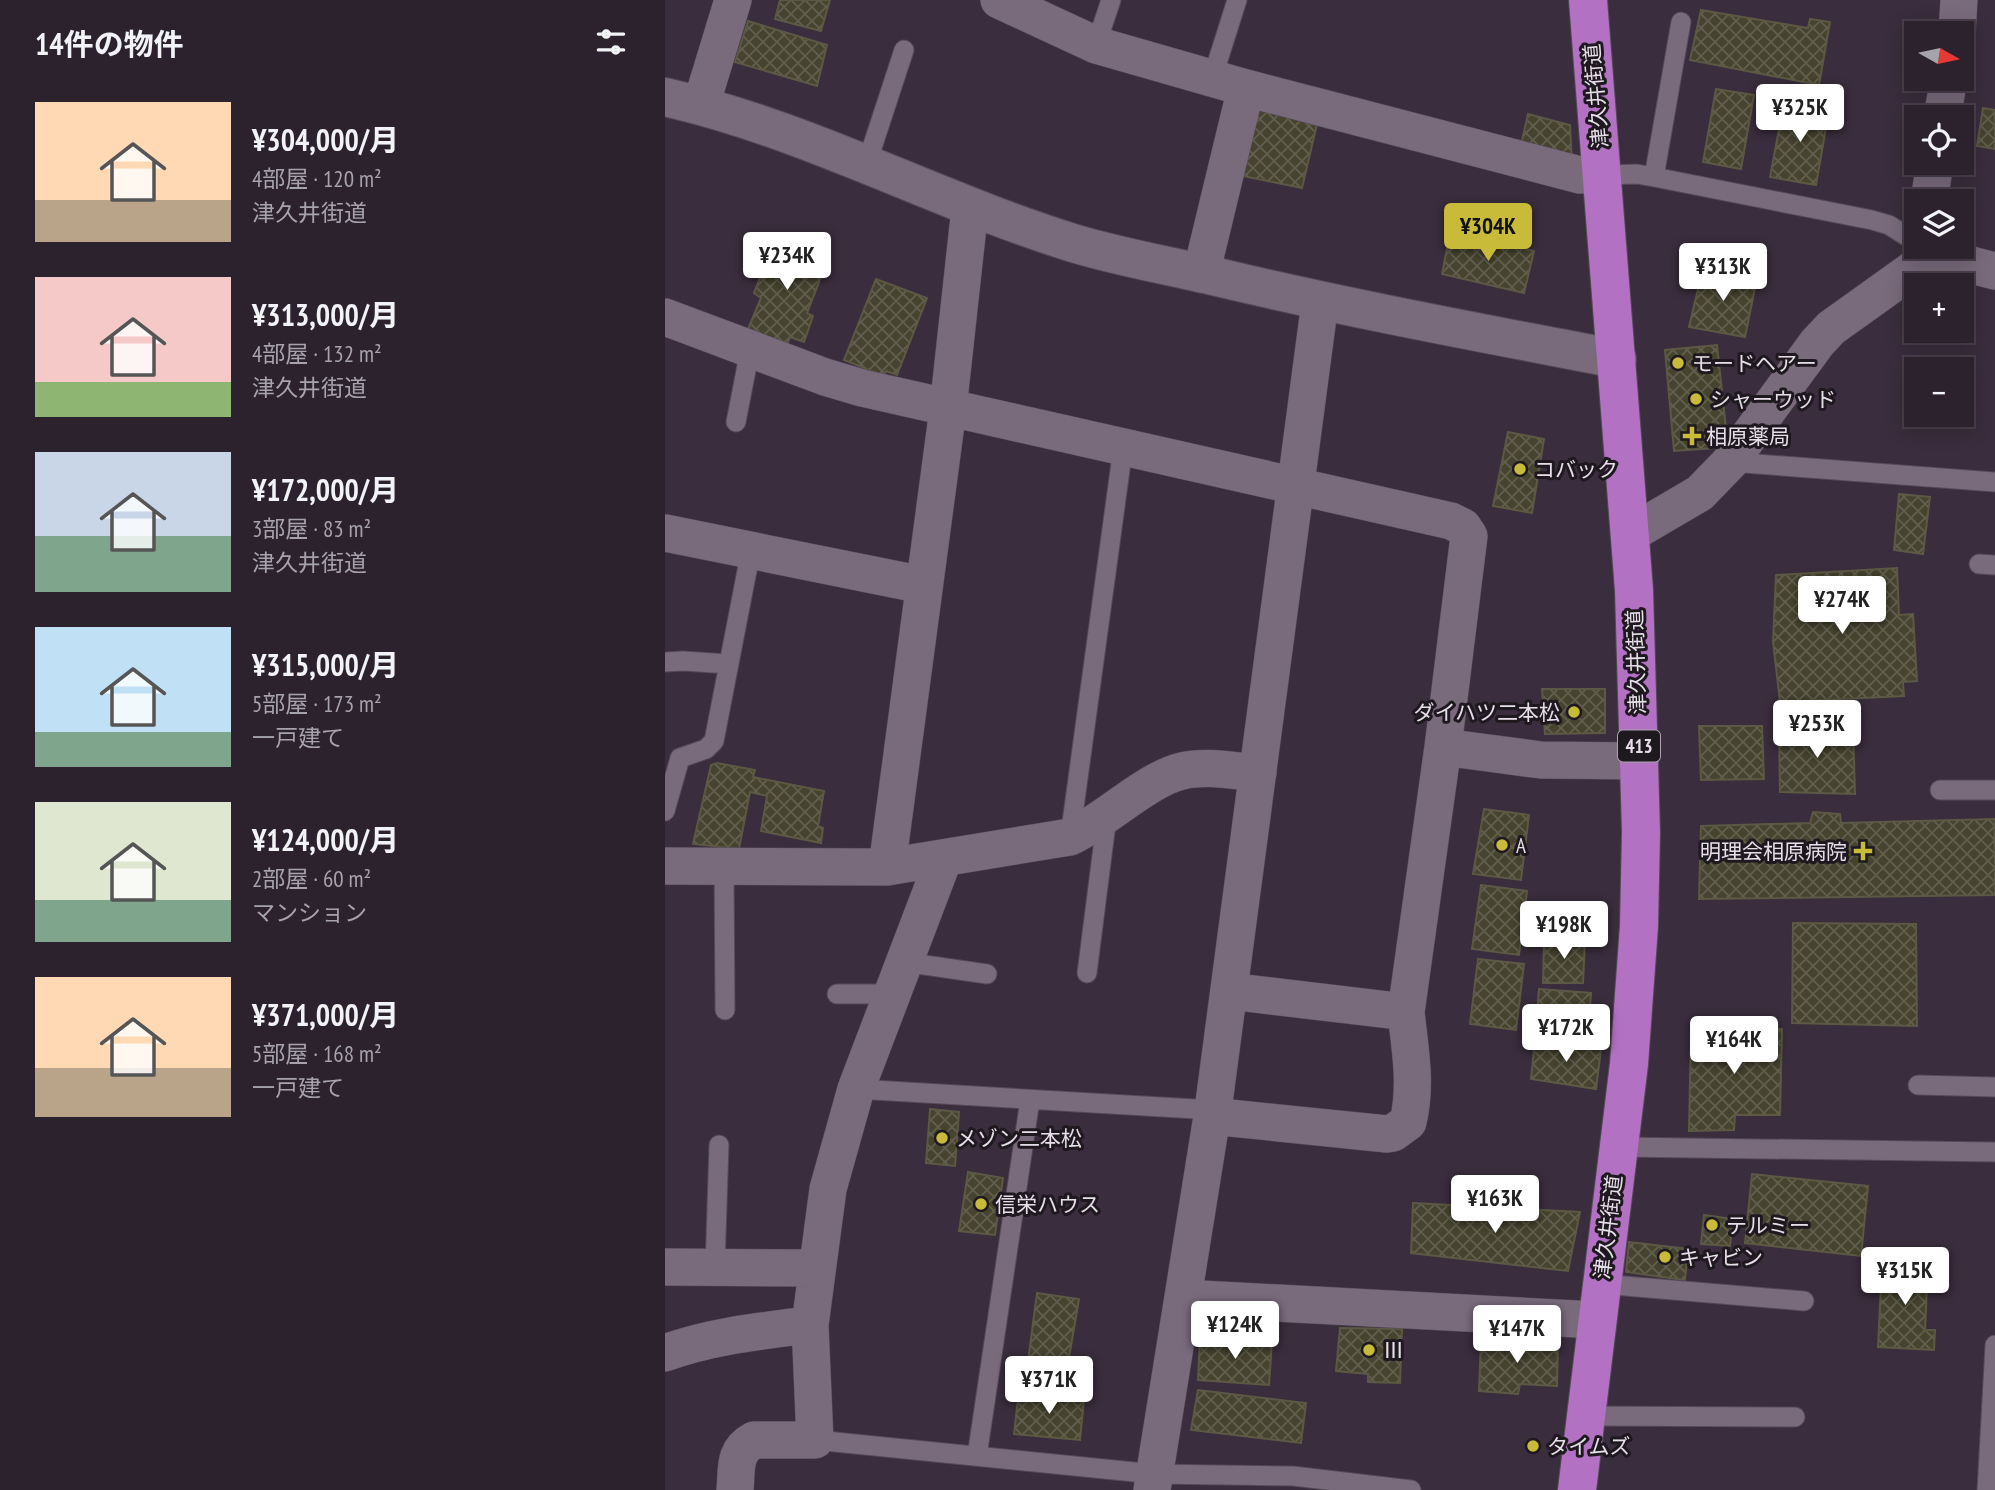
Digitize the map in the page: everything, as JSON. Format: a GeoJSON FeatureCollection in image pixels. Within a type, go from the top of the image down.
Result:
{"type":"FeatureCollection","features":[{"type":"Feature","properties":{"kind":"highway","name":"津久井街道"},"geometry":{"type":"LineString","coordinates":[[1577,1490],[1629,1064],[1639,926],[1640,761],[1630,534],[1588,0]]}},
{"type":"Feature","properties":{"kind":"street"},"geometry":{"type":"LineString","coordinates":[[733,0],[683,101],[797,138],[971,208],[1074,243],[1320,302],[1617,359]]}},
{"type":"Feature","properties":{"kind":"street"},"geometry":{"type":"LineString","coordinates":[[1958,21],[1959,0]]}},
{"type":"Feature","properties":{"kind":"street"},"geometry":{"type":"LineString","coordinates":[[1003,1],[1096,45],[1229,83],[1580,175],[1602,175]]}},
{"type":"Feature","properties":{"kind":"street"},"geometry":{"type":"LineString","coordinates":[[1202,274],[1229,83]]}},
{"type":"Feature","properties":{"kind":"street"},"geometry":{"type":"LineString","coordinates":[[887,867],[948,409],[971,208]]}},
{"type":"Feature","properties":{"kind":"street"},"geometry":{"type":"LineString","coordinates":[[1630,534],[1700,493],[1730,462],[1817,343],[1911,259]]}},
{"type":"Feature","properties":{"kind":"street"},"geometry":{"type":"LineString","coordinates":[[1958,259],[1995,271]]}},
{"type":"Feature","properties":{"kind":"street"},"geometry":{"type":"LineString","coordinates":[[1153,1482],[1212,1113],[1320,302]]}},
{"type":"Feature","properties":{"kind":"street"},"geometry":{"type":"LineString","coordinates":[[665,317],[850,384],[948,409],[1451,521],[1463,527],[1469,536],[1406,1012],[1413,1073],[1408,1122],[1387,1135],[1212,1113]]}},
{"type":"Feature","properties":{"kind":"street"},"geometry":{"type":"LineString","coordinates":[[665,533],[923,584]]}},
{"type":"Feature","properties":{"kind":"street"},"geometry":{"type":"LineString","coordinates":[[1443,747],[1541,760],[1640,761]]}},
{"type":"Feature","properties":{"kind":"street"},"geometry":{"type":"LineString","coordinates":[[665,866],[887,867],[1070,838],[1162,779],[1183,771],[1258,773]]}},
{"type":"Feature","properties":{"kind":"street"},"geometry":{"type":"LineString","coordinates":[[735,1490],[737,1455],[746,1444],[754,1440],[815,1440],[810,1325],[828,1189],[856,1089],[944,858]]}},
{"type":"Feature","properties":{"kind":"street"},"geometry":{"type":"LineString","coordinates":[[1229,991],[1406,1012]]}},
{"type":"Feature","properties":{"kind":"street"},"geometry":{"type":"LineString","coordinates":[[665,1267],[817,1268]]}},
{"type":"Feature","properties":{"kind":"street"},"geometry":{"type":"LineString","coordinates":[[1183,1298],[1599,1302]]}},
{"type":"Feature","properties":{"kind":"street"},"geometry":{"type":"LineString","coordinates":[[665,1353],[687,1345],[742,1334],[810,1325]]}},
{"type":"Feature","properties":{"kind":"lane"},"geometry":{"type":"LineString","coordinates":[[1096,45],[1111,0]]}},
{"type":"Feature","properties":{"kind":"lane"},"geometry":{"type":"LineString","coordinates":[[1229,83],[1237,0]]}},
{"type":"Feature","properties":{"kind":"lane"},"geometry":{"type":"LineString","coordinates":[[1654,177],[1681,22]]}},
{"type":"Feature","properties":{"kind":"lane"},"geometry":{"type":"LineString","coordinates":[[866,166],[904,50]]}},
{"type":"Feature","properties":{"kind":"lane"},"geometry":{"type":"LineString","coordinates":[[1602,175],[1654,177],[1872,220],[1889,225],[1904,235]]}},
{"type":"Feature","properties":{"kind":"lane"},"geometry":{"type":"LineString","coordinates":[[736,422],[750,350]]}},
{"type":"Feature","properties":{"kind":"lane"},"geometry":{"type":"LineString","coordinates":[[1070,838],[1123,448]]}},
{"type":"Feature","properties":{"kind":"lane"},"geometry":{"type":"LineString","coordinates":[[1730,462],[1995,482]]}},
{"type":"Feature","properties":{"kind":"lane"},"geometry":{"type":"LineString","coordinates":[[665,810],[680,758],[706,749],[714,741],[751,550]]}},
{"type":"Feature","properties":{"kind":"lane"},"geometry":{"type":"LineString","coordinates":[[665,662],[728,664]]}},
{"type":"Feature","properties":{"kind":"lane"},"geometry":{"type":"LineString","coordinates":[[1940,790],[1995,790]]}},
{"type":"Feature","properties":{"kind":"lane"},"geometry":{"type":"LineString","coordinates":[[1087,973],[1107,816]]}},
{"type":"Feature","properties":{"kind":"lane"},"geometry":{"type":"LineString","coordinates":[[724,867],[725,1010]]}},
{"type":"Feature","properties":{"kind":"lane"},"geometry":{"type":"LineString","coordinates":[[837,994],[898,978],[987,974]]}},
{"type":"Feature","properties":{"kind":"lane"},"geometry":{"type":"LineString","coordinates":[[1918,1085],[1995,1087]]}},
{"type":"Feature","properties":{"kind":"lane"},"geometry":{"type":"LineString","coordinates":[[856,1089],[1212,1113]]}},
{"type":"Feature","properties":{"kind":"lane"},"geometry":{"type":"LineString","coordinates":[[977,1456],[1030,1100]]}},
{"type":"Feature","properties":{"kind":"lane"},"geometry":{"type":"LineString","coordinates":[[715,1267],[719,1145]]}},
{"type":"Feature","properties":{"kind":"lane"},"geometry":{"type":"LineString","coordinates":[[1618,1147],[1995,1152]]}},
{"type":"Feature","properties":{"kind":"lane"},"geometry":{"type":"LineString","coordinates":[[1599,1302],[1804,1301]]}},
{"type":"Feature","properties":{"kind":"lane"},"geometry":{"type":"LineString","coordinates":[[1987,1490],[1995,1345]]}},
{"type":"Feature","properties":{"kind":"lane"},"geometry":{"type":"LineString","coordinates":[[1586,1416],[1795,1417]]}},
{"type":"Feature","properties":{"kind":"lane"},"geometry":{"type":"LineString","coordinates":[[815,1440],[977,1456],[1153,1482],[1293,1476],[1411,1490]]}},
{"type":"Feature","properties":{"kind":"building"},"geometry":{"type":"Polygon","coordinates":[[[780,0],[830,0],[821,31],[775,19],[780,0]]]}},
{"type":"Feature","properties":{"kind":"building"},"geometry":{"type":"Polygon","coordinates":[[[1701,10],[1808,28],[1810,19],[1830,22],[1819,85],[1690,60],[1701,10]]]}},
{"type":"Feature","properties":{"kind":"building"},"geometry":{"type":"Polygon","coordinates":[[[748,21],[827,45],[817,86],[735,62],[748,21]]]}},
{"type":"Feature","properties":{"kind":"building"},"geometry":{"type":"Polygon","coordinates":[[[1716,89],[1754,95],[1741,169],[1703,162],[1716,89]]]}},
{"type":"Feature","properties":{"kind":"building"},"geometry":{"type":"Polygon","coordinates":[[[1784,103],[1829,110],[1816,185],[1770,177],[1784,103]]]}},
{"type":"Feature","properties":{"kind":"building"},"geometry":{"type":"Polygon","coordinates":[[[1983,108],[1995,110],[1995,149],[1977,146],[1983,108]]]}},
{"type":"Feature","properties":{"kind":"building"},"geometry":{"type":"Polygon","coordinates":[[[1259,109],[1317,124],[1302,188],[1243,176],[1259,109]]]}},
{"type":"Feature","properties":{"kind":"building"},"geometry":{"type":"Polygon","coordinates":[[[1528,114],[1570,125],[1572,165],[1520,149],[1528,114]]]}},
{"type":"Feature","properties":{"kind":"building"},"geometry":{"type":"Polygon","coordinates":[[[1450,233],[1534,251],[1524,293],[1442,274],[1450,233]]]}},
{"type":"Feature","properties":{"kind":"building"},"geometry":{"type":"Polygon","coordinates":[[[776,237],[828,259],[807,313],[813,316],[804,342],[790,337],[787,345],[748,329],[761,298],[754,293],[776,237]]]}},
{"type":"Feature","properties":{"kind":"building"},"geometry":{"type":"Polygon","coordinates":[[[1703,268],[1757,278],[1745,337],[1689,327],[1703,268]]]}},
{"type":"Feature","properties":{"kind":"building"},"geometry":{"type":"Polygon","coordinates":[[[876,279],[927,298],[897,375],[886,371],[884,376],[844,360],[876,279]]]}},
{"type":"Feature","properties":{"kind":"building","name":"シャーウッド"},"geometry":{"type":"Polygon","coordinates":[[[1717,345],[1728,447],[1674,451],[1665,350],[1717,345]]]}},
{"type":"Feature","properties":{"kind":"building"},"geometry":{"type":"Polygon","coordinates":[[[1508,432],[1544,439],[1532,513],[1493,506],[1508,432]]]}},
{"type":"Feature","properties":{"kind":"building"},"geometry":{"type":"Polygon","coordinates":[[[1899,494],[1930,497],[1923,554],[1894,550],[1899,494]]]}},
{"type":"Feature","properties":{"kind":"building"},"geometry":{"type":"Polygon","coordinates":[[[1897,568],[1899,615],[1913,614],[1917,681],[1903,682],[1904,696],[1780,702],[1773,642],[1776,575],[1897,568]]]}},
{"type":"Feature","properties":{"kind":"building"},"geometry":{"type":"Polygon","coordinates":[[[1542,689],[1605,689],[1605,733],[1545,734],[1542,689]]]}},
{"type":"Feature","properties":{"kind":"building"},"geometry":{"type":"Polygon","coordinates":[[[1699,726],[1762,726],[1764,779],[1701,780],[1699,726]]]}},
{"type":"Feature","properties":{"kind":"building"},"geometry":{"type":"Polygon","coordinates":[[[1853,727],[1855,794],[1780,792],[1779,728],[1853,727]]]}},
{"type":"Feature","properties":{"kind":"building"},"geometry":{"type":"Polygon","coordinates":[[[717,763],[755,770],[753,777],[824,791],[818,826],[823,828],[821,843],[761,831],[767,796],[750,792],[739,849],[693,844],[711,765],[717,763]]]}},
{"type":"Feature","properties":{"kind":"building","name":"A"},"geometry":{"type":"Polygon","coordinates":[[[1484,809],[1529,815],[1521,880],[1473,874],[1484,809]]]}},
{"type":"Feature","properties":{"kind":"building"},"geometry":{"type":"Polygon","coordinates":[[[1813,812],[1840,814],[1841,823],[1995,819],[1995,895],[1699,899],[1701,826],[1810,823],[1813,812]]]}},
{"type":"Feature","properties":{"kind":"building"},"geometry":{"type":"Polygon","coordinates":[[[1481,885],[1527,891],[1519,955],[1472,949],[1481,885]]]}},
{"type":"Feature","properties":{"kind":"building"},"geometry":{"type":"Polygon","coordinates":[[[1793,923],[1916,924],[1917,1026],[1792,1023],[1793,923]]]}},
{"type":"Feature","properties":{"kind":"building"},"geometry":{"type":"Polygon","coordinates":[[[1544,940],[1585,940],[1583,983],[1543,983],[1544,940]]]}},
{"type":"Feature","properties":{"kind":"building"},"geometry":{"type":"Polygon","coordinates":[[[1478,959],[1524,964],[1516,1030],[1470,1024],[1478,959]]]}},
{"type":"Feature","properties":{"kind":"building"},"geometry":{"type":"Polygon","coordinates":[[[1539,989],[1591,993],[1588,1038],[1535,1034],[1539,989]]]}},
{"type":"Feature","properties":{"kind":"building"},"geometry":{"type":"Polygon","coordinates":[[[1782,1029],[1780,1115],[1735,1115],[1734,1130],[1689,1131],[1691,1030],[1782,1029]]]}},
{"type":"Feature","properties":{"kind":"building"},"geometry":{"type":"Polygon","coordinates":[[[1535,1039],[1601,1049],[1596,1089],[1531,1079],[1535,1039]]]}},
{"type":"Feature","properties":{"kind":"building","name":"メゾン二本松"},"geometry":{"type":"Polygon","coordinates":[[[930,1109],[959,1112],[955,1166],[926,1163],[930,1109]]]}},
{"type":"Feature","properties":{"kind":"building","name":"信栄ハウス"},"geometry":{"type":"Polygon","coordinates":[[[968,1172],[1003,1178],[995,1235],[959,1231],[968,1172]]]}},
{"type":"Feature","properties":{"kind":"building"},"geometry":{"type":"Polygon","coordinates":[[[1752,1174],[1868,1186],[1861,1256],[1745,1243],[1752,1174]]]}},
{"type":"Feature","properties":{"kind":"building"},"geometry":{"type":"Polygon","coordinates":[[[1413,1203],[1580,1212],[1568,1271],[1411,1253],[1413,1203]]]}},
{"type":"Feature","properties":{"kind":"building"},"geometry":{"type":"Polygon","coordinates":[[[1704,1215],[1733,1219],[1730,1246],[1701,1244],[1704,1215]]]}},
{"type":"Feature","properties":{"kind":"building"},"geometry":{"type":"Polygon","coordinates":[[[1629,1242],[1688,1249],[1685,1280],[1626,1272],[1629,1242]]]}},
{"type":"Feature","properties":{"kind":"building"},"geometry":{"type":"Polygon","coordinates":[[[1882,1264],[1937,1268],[1936,1286],[1927,1286],[1925,1330],[1935,1330],[1934,1350],[1878,1347],[1882,1264]]]}},
{"type":"Feature","properties":{"kind":"building"},"geometry":{"type":"Polygon","coordinates":[[[1037,1293],[1079,1299],[1065,1381],[1045,1377],[1046,1372],[1027,1369],[1037,1293]]]}},
{"type":"Feature","properties":{"kind":"building","name":"Ⅲ"},"geometry":{"type":"Polygon","coordinates":[[[1340,1328],[1402,1329],[1400,1383],[1368,1382],[1368,1374],[1336,1371],[1340,1328]]]}},
{"type":"Feature","properties":{"kind":"building"},"geometry":{"type":"Polygon","coordinates":[[[1200,1339],[1272,1341],[1269,1385],[1198,1380],[1200,1339]]]}},
{"type":"Feature","properties":{"kind":"building"},"geometry":{"type":"Polygon","coordinates":[[[1481,1339],[1558,1341],[1557,1386],[1520,1384],[1518,1394],[1479,1391],[1481,1339]]]}},
{"type":"Feature","properties":{"kind":"building"},"geometry":{"type":"Polygon","coordinates":[[[1019,1390],[1084,1399],[1080,1440],[1014,1434],[1019,1390]]]}},
{"type":"Feature","properties":{"kind":"building"},"geometry":{"type":"Polygon","coordinates":[[[1198,1390],[1306,1403],[1301,1443],[1191,1430],[1198,1390]]]}},
{"type":"Feature","properties":{"kind":"place","name":"モードヘアー"},"geometry":{"type":"Point","coordinates":[1678,363]}},
{"type":"Feature","properties":{"kind":"place","name":"シャーウッド"},"geometry":{"type":"Point","coordinates":[1696,399]}},
{"type":"Feature","properties":{"kind":"place","name":"相原薬局"},"geometry":{"type":"Point","coordinates":[1692,436]}},
{"type":"Feature","properties":{"kind":"place","name":"コバック"},"geometry":{"type":"Point","coordinates":[1520,469]}},
{"type":"Feature","properties":{"kind":"place","name":"ダイハツ二本松"},"geometry":{"type":"Point","coordinates":[1574,712]}},
{"type":"Feature","properties":{"kind":"place","name":"A"},"geometry":{"type":"Point","coordinates":[1502,845]}},
{"type":"Feature","properties":{"kind":"place","name":"明理会相原病院"},"geometry":{"type":"Point","coordinates":[1863,851]}},
{"type":"Feature","properties":{"kind":"place","name":"メゾン二本松"},"geometry":{"type":"Point","coordinates":[942,1138]}},
{"type":"Feature","properties":{"kind":"place","name":"信栄ハウス"},"geometry":{"type":"Point","coordinates":[981,1204]}},
{"type":"Feature","properties":{"kind":"place","name":"テルミー"},"geometry":{"type":"Point","coordinates":[1712,1225]}},
{"type":"Feature","properties":{"kind":"place","name":"キャビン"},"geometry":{"type":"Point","coordinates":[1665,1257]}},
{"type":"Feature","properties":{"kind":"place","name":"Ⅲ"},"geometry":{"type":"Point","coordinates":[1369,1350]}},
{"type":"Feature","properties":{"kind":"place","name":"タイムズ"},"geometry":{"type":"Point","coordinates":[1533,1446]}}]}
